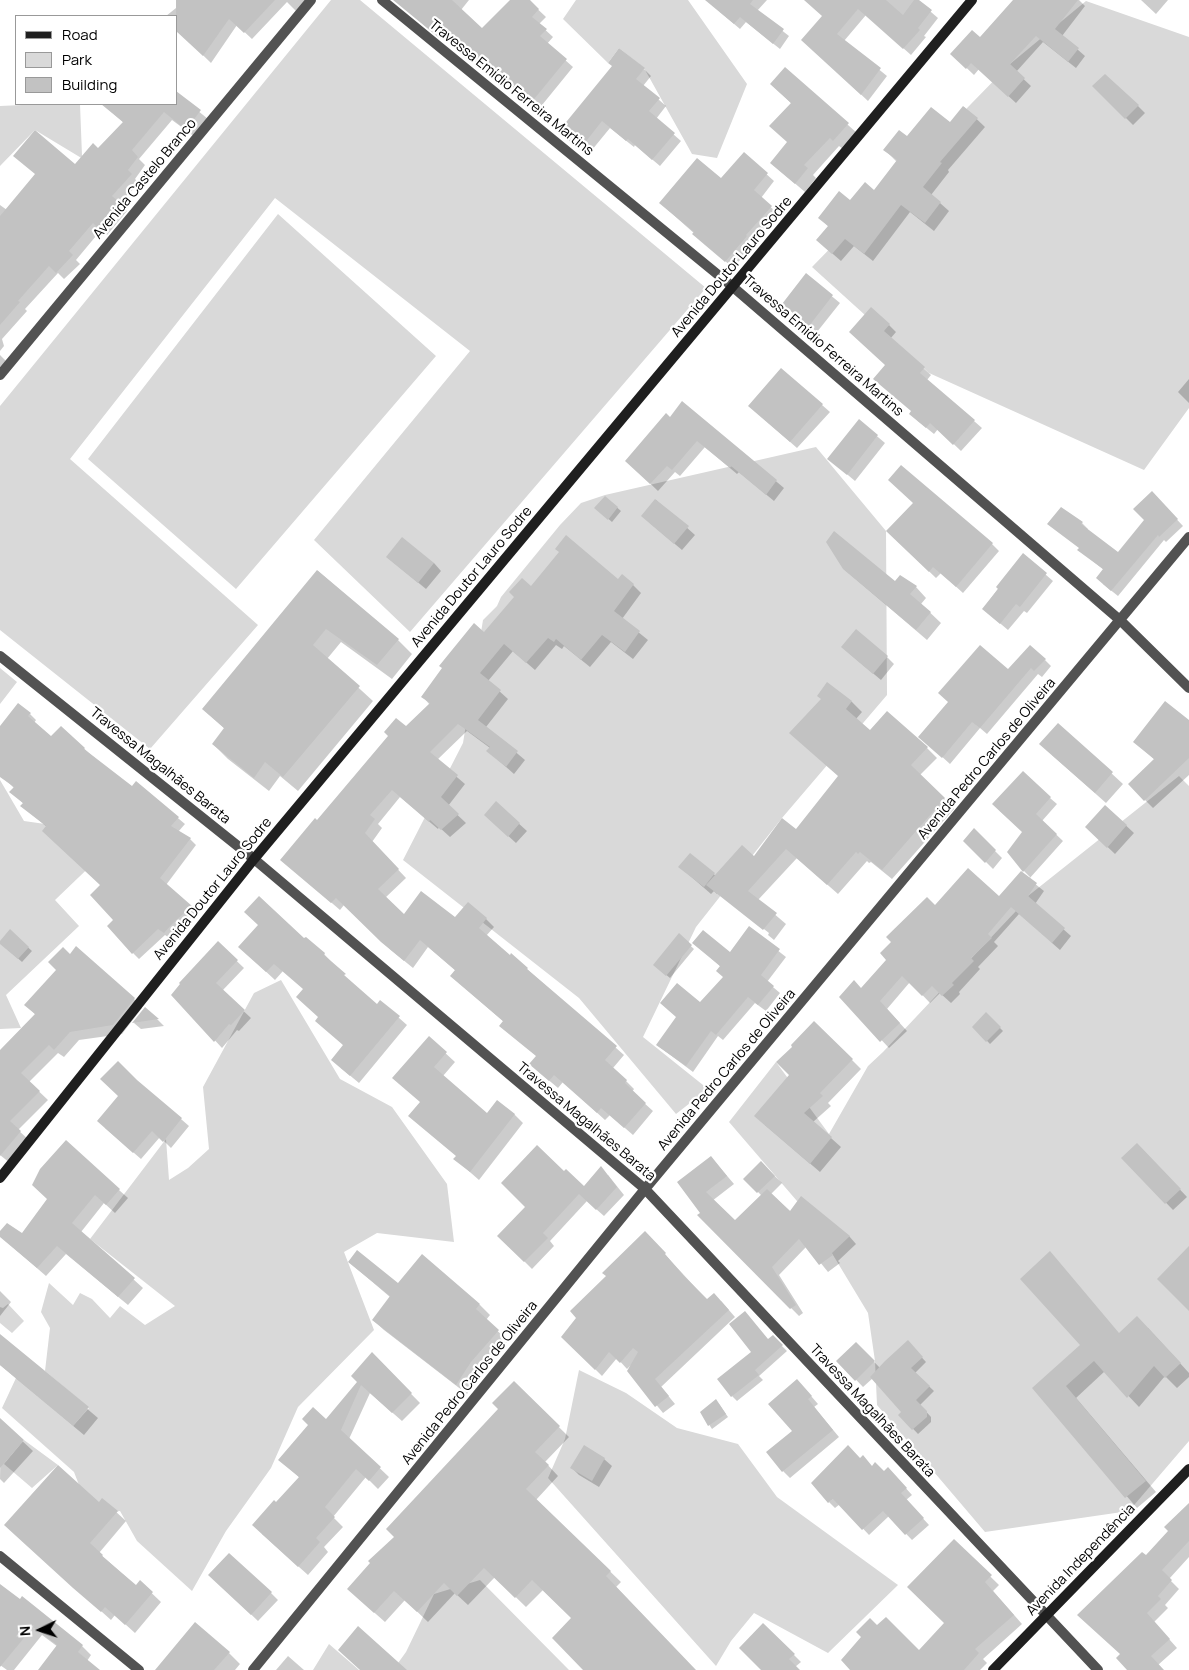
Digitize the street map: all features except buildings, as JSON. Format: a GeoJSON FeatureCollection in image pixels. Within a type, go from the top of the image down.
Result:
{"type":"FeatureCollection","features":[{"type":"Feature","properties":{"kind":"street","name":"Avenida Castelo Branco"},"geometry":{"type":"LineString","coordinates":[[0,375],[311,0]]}},
{"type":"Feature","properties":{"kind":"street","name":"Travessa Emídio Ferreira Martins"},"geometry":{"type":"LineString","coordinates":[[382,0],[733,287],[1121,621],[1189,688]]}},
{"type":"Feature","properties":{"kind":"street","name":"Avenida Doutor Lauro Sodre"},"geometry":{"type":"LineString","coordinates":[[0,1178],[254,859],[972,0]]}},
{"type":"Feature","properties":{"kind":"street","name":"Avenida Pedro Carlos de Oliveira"},"geometry":{"type":"LineString","coordinates":[[253,1670],[645,1190],[1121,621],[1189,537]]}},
{"type":"Feature","properties":{"kind":"street","name":"Travessa Magalhães Barata"},"geometry":{"type":"LineString","coordinates":[[0,656],[254,859],[645,1190],[1098,1670]]}},
{"type":"Feature","properties":{"kind":"street","name":"Avenida Independência"},"geometry":{"type":"LineString","coordinates":[[993,1670],[1189,1469]]}},
{"type":"Feature","properties":{"kind":"street"},"geometry":{"type":"LineString","coordinates":[[0,1556],[139,1670]]}},
{"type":"Feature","properties":{"kind":"green space"},"geometry":{"type":"Polygon","coordinates":[[[331,0],[360,0],[706,288],[410,632],[314,540],[470,351],[275,198],[70,459],[258,625],[150,749],[0,630],[0,406],[331,0]]]}},
{"type":"Feature","properties":{"kind":"green space"},"geometry":{"type":"Polygon","coordinates":[[[576,0],[688,0],[747,84],[717,158],[692,154],[644,68],[619,48],[608,63],[563,19],[576,0]]]}},
{"type":"Feature","properties":{"kind":"green space"},"geometry":{"type":"Polygon","coordinates":[[[1086,1],[1189,37],[1189,408],[1144,470],[929,373],[812,267],[1010,64],[1086,1]]]}},
{"type":"Feature","properties":{"kind":"green space"},"geometry":{"type":"Polygon","coordinates":[[[80,105],[83,159],[35,130],[0,166],[0,106],[80,105]]]}},
{"type":"Feature","properties":{"kind":"green space"},"geometry":{"type":"Polygon","coordinates":[[[278,214],[436,356],[236,589],[88,459],[278,214]]]}},
{"type":"Feature","properties":{"kind":"green space"},"geometry":{"type":"Polygon","coordinates":[[[816,447],[886,531],[887,695],[782,818],[696,927],[643,1037],[708,1089],[676,1114],[579,998],[403,860],[463,743],[483,620],[497,606],[501,597],[560,525],[581,503],[605,495],[816,447]]]}},
{"type":"Feature","properties":{"kind":"green space"},"geometry":{"type":"Polygon","coordinates":[[[0,668],[17,682],[0,704],[0,668]]]}},
{"type":"Feature","properties":{"kind":"green space"},"geometry":{"type":"Polygon","coordinates":[[[1179,776],[1189,786],[1189,1441],[1129,1511],[985,1532],[877,1405],[875,1361],[868,1313],[833,1255],[818,1236],[803,1208],[729,1122],[776,1062],[829,1134],[868,1066],[1016,911],[1052,943],[1028,896],[1179,776]]]}},
{"type":"Feature","properties":{"kind":"green space"},"geometry":{"type":"Polygon","coordinates":[[[0,780],[24,821],[80,829],[103,854],[55,900],[79,926],[6,995],[21,1028],[0,1029],[0,780]]]}},
{"type":"Feature","properties":{"kind":"green space"},"geometry":{"type":"Polygon","coordinates":[[[281,980],[340,1079],[392,1107],[447,1184],[454,1242],[377,1233],[344,1252],[374,1330],[298,1407],[271,1468],[226,1531],[192,1591],[137,1541],[120,1511],[83,1516],[79,1485],[74,1472],[2,1408],[16,1378],[73,1426],[89,1408],[45,1371],[50,1328],[41,1312],[49,1283],[73,1305],[80,1293],[92,1299],[110,1318],[120,1306],[145,1325],[175,1306],[90,1239],[166,1139],[169,1180],[188,1168],[209,1149],[203,1087],[254,993],[281,980]]]}},
{"type":"Feature","properties":{"kind":"green space"},"geometry":{"type":"Polygon","coordinates":[[[8,1304],[24,1321],[12,1333],[0,1323],[0,1307],[3,1308],[8,1304]]]}},
{"type":"Feature","properties":{"kind":"green space"},"geometry":{"type":"Polygon","coordinates":[[[579,1370],[626,1393],[677,1428],[738,1444],[777,1497],[898,1585],[828,1653],[754,1613],[731,1641],[716,1666],[548,1478],[565,1439],[579,1370]]]}},
{"type":"Feature","properties":{"kind":"green space"},"geometry":{"type":"Polygon","coordinates":[[[24,1440],[58,1465],[32,1488],[4,1464],[24,1440]]]}},
{"type":"Feature","properties":{"kind":"green space"},"geometry":{"type":"Polygon","coordinates":[[[480,1580],[569,1670],[393,1670],[406,1652],[434,1594],[480,1580]]]}},
{"type":"Feature","properties":{"kind":"green space"},"geometry":{"type":"Polygon","coordinates":[[[329,1644],[359,1670],[313,1670],[329,1644]]]}}]}
